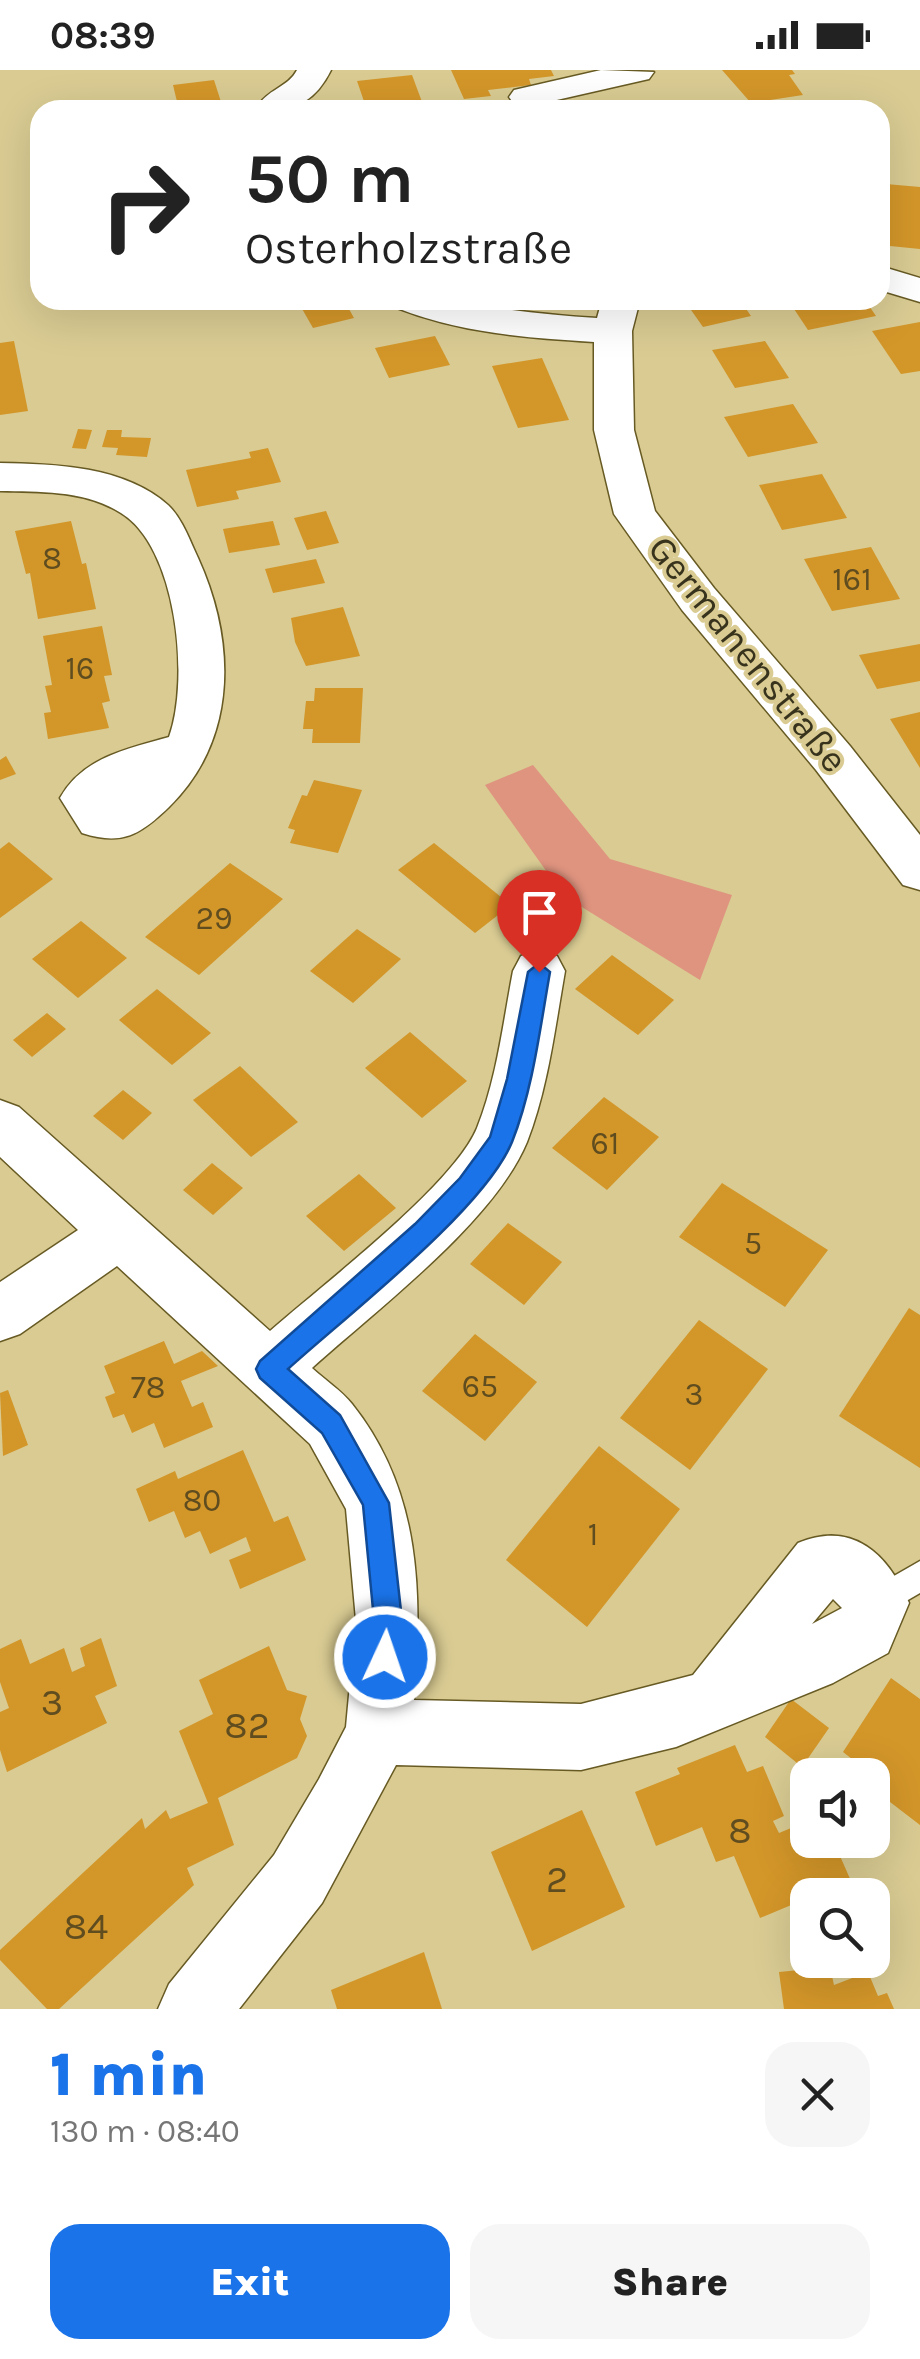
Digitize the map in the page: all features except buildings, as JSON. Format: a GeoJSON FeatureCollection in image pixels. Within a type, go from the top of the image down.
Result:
{"type":"FeatureCollection","features":[{"type":"Feature","properties":{"kind":"street"},"geometry":{"type":"LineString","coordinates":[[274,95],[307,84],[314,70]]}},
{"type":"Feature","properties":{"kind":"street"},"geometry":{"type":"LineString","coordinates":[[526,96],[636,71],[646,100]]}},
{"type":"Feature","properties":{"kind":"street"},"geometry":{"type":"LineString","coordinates":[[890,280],[920,291]]}},
{"type":"Feature","properties":{"kind":"street"},"geometry":{"type":"LineString","coordinates":[[439,310],[500,322],[617,316]]}},
{"type":"Feature","properties":{"kind":"street","name":"Germanenstraße"},"geometry":{"type":"LineString","coordinates":[[617,316],[614,430],[635,514],[698,599],[833,758],[920,871]]}},
{"type":"Feature","properties":{"kind":"street"},"geometry":{"type":"LineString","coordinates":[[0,477],[58,478],[94,484],[155,516],[185,574],[198,628],[204,686],[188,748]]}},
{"type":"Feature","properties":{"kind":"street"},"geometry":{"type":"LineString","coordinates":[[269,1369],[424,1231],[468,1186],[500,1141],[519,1079],[539,972]]}},
{"type":"Feature","properties":{"kind":"street"},"geometry":{"type":"LineString","coordinates":[[0,1123],[331,1424],[376,1503],[388,1620],[378,1732],[343,1804],[298,1879],[194,2009]]}},
{"type":"Feature","properties":{"kind":"street"},"geometry":{"type":"LineString","coordinates":[[0,1315],[118,1232]]}},
{"type":"Feature","properties":{"kind":"street"},"geometry":{"type":"LineString","coordinates":[[378,1732],[581,1738],[714,1700],[810,1660],[864,1630],[899,1590]]}},
{"type":"Feature","properties":{"kind":"shaded area"},"geometry":{"type":"Polygon","coordinates":[[[533,765],[610,859],[732,895],[700,980],[564,896],[485,785],[533,765]]]}},
{"type":"Feature","properties":{"kind":"route"},"geometry":{"type":"LineString","coordinates":[[385,1657],[388,1620],[376,1503],[331,1424],[269,1369],[424,1231],[468,1186],[500,1141],[519,1079],[539,972]]}}]}
